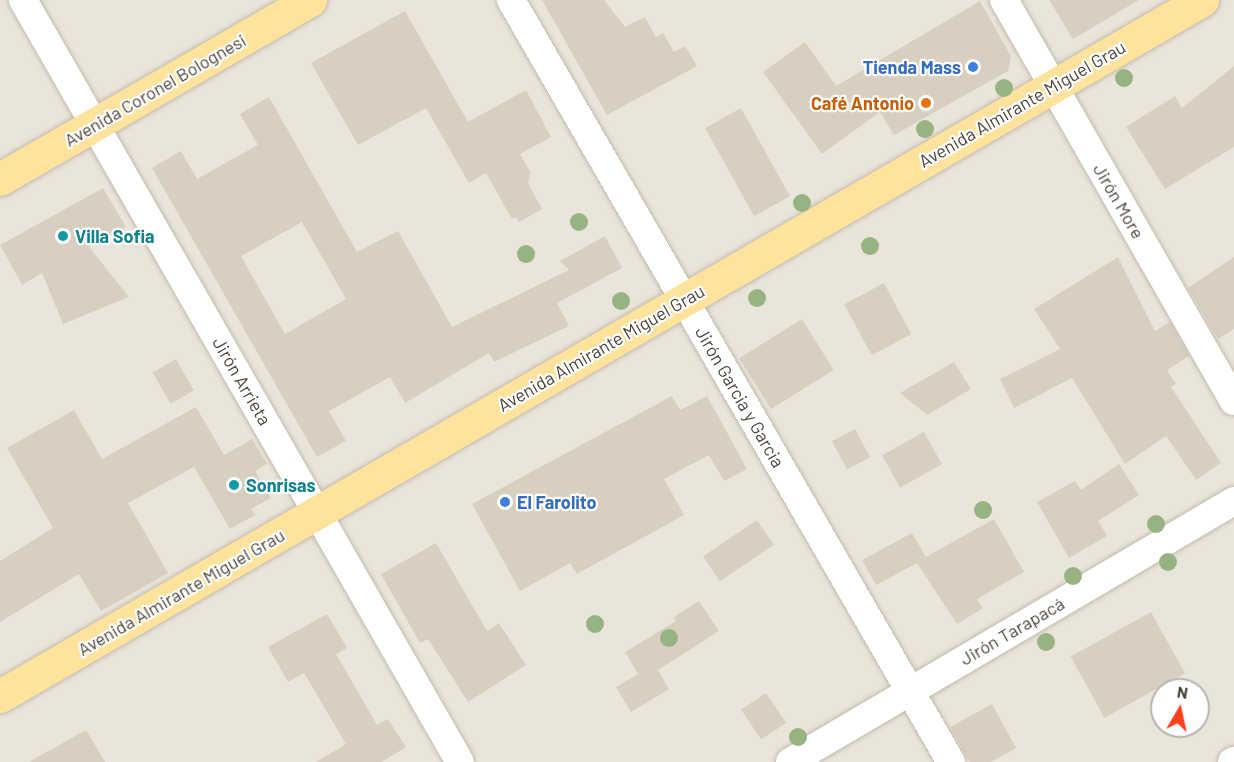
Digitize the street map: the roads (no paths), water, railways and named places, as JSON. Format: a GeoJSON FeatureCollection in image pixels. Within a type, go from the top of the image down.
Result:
{"type":"FeatureCollection","features":[{"type":"Feature","properties":{"kind":"main road","name":"Avenida Coronel Bolognesi"},"geometry":{"type":"LineString","coordinates":[[0,179],[310,0]]}},
{"type":"Feature","properties":{"kind":"main road","name":"Avenida Almirante Miguel Grau"},"geometry":{"type":"LineString","coordinates":[[0,696],[1203,0]]}},
{"type":"Feature","properties":{"kind":"street","name":"Jirón Arrieta"},"geometry":{"type":"LineString","coordinates":[[23,0],[460,762]]}},
{"type":"Feature","properties":{"kind":"street","name":"Jirón Garcia y Garcia"},"geometry":{"type":"LineString","coordinates":[[511,0],[951,762]]}},
{"type":"Feature","properties":{"kind":"street","name":"Jirón More"},"geometry":{"type":"LineString","coordinates":[[1004,0],[1234,402]]}},
{"type":"Feature","properties":{"kind":"street","name":"Jirón Tarapacá"},"geometry":{"type":"LineString","coordinates":[[790,762],[1234,501]]}},
{"type":"Feature","properties":{"kind":"place","name":"Tienda Mass"},"geometry":{"type":"Point","coordinates":[973,67]}},
{"type":"Feature","properties":{"kind":"place","name":"Café Antonio"},"geometry":{"type":"Point","coordinates":[926,103]}},
{"type":"Feature","properties":{"kind":"place","name":"Villa Sofia"},"geometry":{"type":"Point","coordinates":[63,236]}},
{"type":"Feature","properties":{"kind":"place","name":"Sonrisas"},"geometry":{"type":"Point","coordinates":[234,485]}},
{"type":"Feature","properties":{"kind":"place","name":"El Farolito"},"geometry":{"type":"Point","coordinates":[505,502]}}]}
